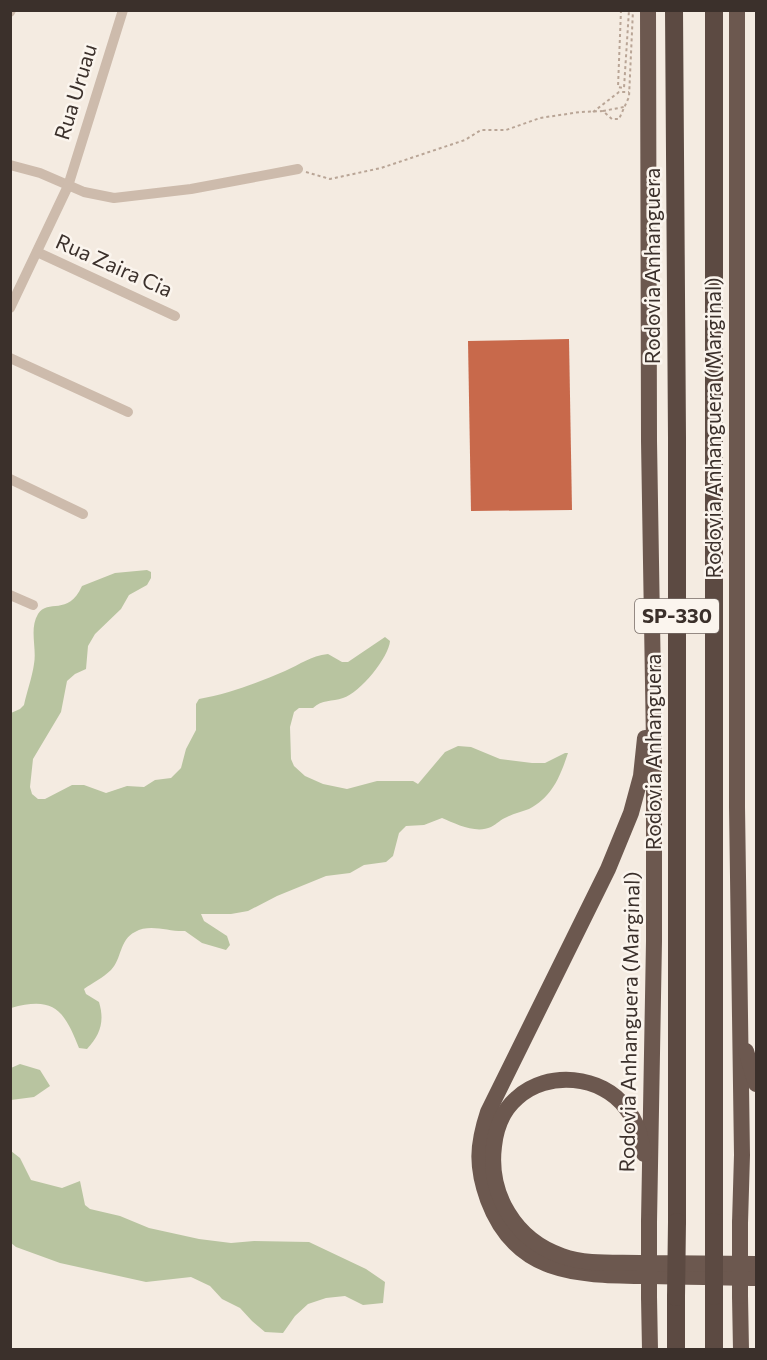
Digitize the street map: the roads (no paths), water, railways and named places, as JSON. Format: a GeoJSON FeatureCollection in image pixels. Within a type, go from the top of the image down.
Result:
{"type":"FeatureCollection","features":[{"type":"Feature","properties":{"kind":"highway","name":"Rodovia Anhanguera (Marginal)"},"geometry":{"type":"LineString","coordinates":[[648,10],[649,441],[654,743],[650,1350]]}},
{"type":"Feature","properties":{"kind":"highway","name":"Rodovia Anhanguera"},"geometry":{"type":"LineString","coordinates":[[674,10],[677,437],[676,1350]]}},
{"type":"Feature","properties":{"kind":"highway","name":"SP-330"},"geometry":{"type":"LineString","coordinates":[[714,10],[714,1350]]}},
{"type":"Feature","properties":{"kind":"highway","name":"Rodovia Anhanguera (Marginal)"},"geometry":{"type":"LineString","coordinates":[[736,10],[736,807],[742,1155],[741,1350]]}},
{"type":"Feature","properties":{"kind":"highway"},"geometry":{"type":"LineString","coordinates":[[652,606],[646,734],[641,777],[631,813],[608,869],[488,1112],[480,1135],[478,1160],[482,1184],[497,1219],[524,1250],[544,1263],[571,1272],[597,1275],[756,1278]]}},
{"type":"Feature","properties":{"kind":"highway"},"geometry":{"type":"LineString","coordinates":[[739,922],[745,1043],[756,1084]]}},
{"type":"Feature","properties":{"kind":"highway"},"geometry":{"type":"LineString","coordinates":[[650,1192],[636,1124],[620,1101],[600,1087],[584,1081],[565,1080],[544,1083],[523,1092],[508,1106],[495,1139],[493,1152],[492,1166],[496,1188],[506,1211],[514,1222],[544,1248],[571,1259],[598,1262],[756,1264]]}},
{"type":"Feature","properties":{"kind":"street","name":"Rua Uruau"},"geometry":{"type":"LineString","coordinates":[[10,308],[68,186],[123,10]]}},
{"type":"Feature","properties":{"kind":"street"},"geometry":{"type":"LineString","coordinates":[[10,165],[40,173],[68,186],[99,196],[128,198],[298,170]]}},
{"type":"Feature","properties":{"kind":"street","name":"Rua Zaira Cia"},"geometry":{"type":"LineString","coordinates":[[37,252],[176,316]]}},
{"type":"Feature","properties":{"kind":"street"},"geometry":{"type":"LineString","coordinates":[[10,358],[129,412]]}},
{"type":"Feature","properties":{"kind":"street"},"geometry":{"type":"LineString","coordinates":[[10,479],[82,514]]}},
{"type":"Feature","properties":{"kind":"street"},"geometry":{"type":"LineString","coordinates":[[10,595],[33,605]]}}]}
